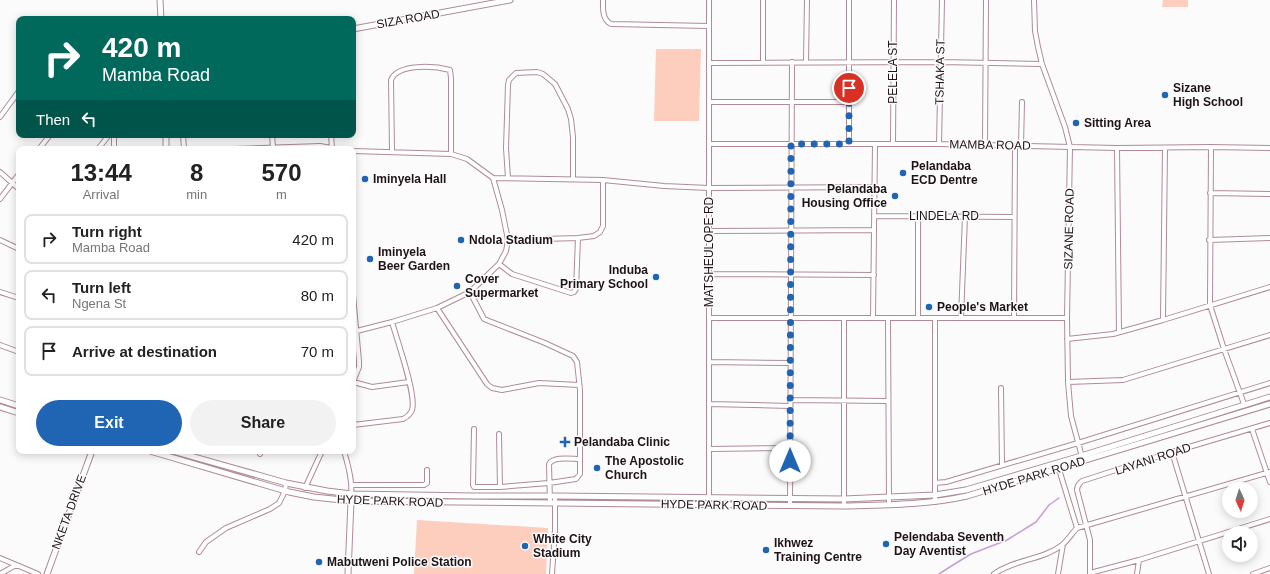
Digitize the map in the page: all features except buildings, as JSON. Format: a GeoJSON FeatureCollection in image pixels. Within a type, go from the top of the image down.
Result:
{"type":"FeatureCollection","features":[{"type":"Feature","properties":{"kind":"street"},"geometry":{"type":"LineString","coordinates":[[160,0],[161,16]]}},
{"type":"Feature","properties":{"kind":"street","name":"SIZA ROAD"},"geometry":{"type":"LineString","coordinates":[[356,28],[510,0]]}},
{"type":"Feature","properties":{"kind":"street"},"geometry":{"type":"LineString","coordinates":[[603,0],[604,17],[606,21],[611,24],[709,26]]}},
{"type":"Feature","properties":{"kind":"street","name":"MATSHEULOPE RD"},"geometry":{"type":"LineString","coordinates":[[709,0],[709,504]]}},
{"type":"Feature","properties":{"kind":"street"},"geometry":{"type":"LineString","coordinates":[[763,0],[763,62]]}},
{"type":"Feature","properties":{"kind":"street"},"geometry":{"type":"LineString","coordinates":[[806,62],[807,0]]}},
{"type":"Feature","properties":{"kind":"street"},"geometry":{"type":"LineString","coordinates":[[849,0],[849,144]]}},
{"type":"Feature","properties":{"kind":"street","name":"PELELA ST"},"geometry":{"type":"LineString","coordinates":[[893,144],[894,0]]}},
{"type":"Feature","properties":{"kind":"street","name":"TSHAKA ST"},"geometry":{"type":"LineString","coordinates":[[939,144],[942,0]]}},
{"type":"Feature","properties":{"kind":"street"},"geometry":{"type":"LineString","coordinates":[[985,145],[986,0]]}},
{"type":"Feature","properties":{"kind":"street","name":"SIZANE ROAD"},"geometry":{"type":"LineString","coordinates":[[1034,0],[1036,38],[1042,64],[1065,127],[1070,147],[1067,318],[1068,382],[1071,416],[1083,461]]}},
{"type":"Feature","properties":{"kind":"street"},"geometry":{"type":"LineString","coordinates":[[709,62],[986,62],[1042,64]]}},
{"type":"Feature","properties":{"kind":"street"},"geometry":{"type":"LineString","coordinates":[[790,506],[792,62]]}},
{"type":"Feature","properties":{"kind":"street"},"geometry":{"type":"LineString","coordinates":[[392,152],[392,77],[398,71],[410,68],[431,67],[450,70],[451,154]]}},
{"type":"Feature","properties":{"kind":"street"},"geometry":{"type":"LineString","coordinates":[[508,178],[506,148],[509,80],[516,73],[537,72],[543,74],[555,84],[570,114],[573,136],[573,179]]}},
{"type":"Feature","properties":{"kind":"street"},"geometry":{"type":"LineString","coordinates":[[0,117],[16,95]]}},
{"type":"Feature","properties":{"kind":"street"},"geometry":{"type":"LineString","coordinates":[[709,102],[849,102]]}},
{"type":"Feature","properties":{"kind":"street"},"geometry":{"type":"LineString","coordinates":[[1021,146],[1022,102]]}},
{"type":"Feature","properties":{"kind":"street"},"geometry":{"type":"LineString","coordinates":[[41,146],[48,138]]}},
{"type":"Feature","properties":{"kind":"street"},"geometry":{"type":"LineString","coordinates":[[100,146],[107,138]]}},
{"type":"Feature","properties":{"kind":"street","name":"MAMBA ROAD"},"geometry":{"type":"LineString","coordinates":[[709,144],[939,144],[1117,148],[1211,146],[1270,148]]}},
{"type":"Feature","properties":{"kind":"street"},"geometry":{"type":"LineString","coordinates":[[873,318],[875,144]]}},
{"type":"Feature","properties":{"kind":"street"},"geometry":{"type":"LineString","coordinates":[[1014,318],[1015,146]]}},
{"type":"Feature","properties":{"kind":"street"},"geometry":{"type":"LineString","coordinates":[[1211,146],[1209,240],[1210,306],[1244,404]]}},
{"type":"Feature","properties":{"kind":"street"},"geometry":{"type":"LineString","coordinates":[[1117,148],[1119,332]]}},
{"type":"Feature","properties":{"kind":"street"},"geometry":{"type":"LineString","coordinates":[[1163,320],[1164,148]]}},
{"type":"Feature","properties":{"kind":"street"},"geometry":{"type":"LineString","coordinates":[[356,151],[451,154],[468,159],[493,178],[502,210],[508,240],[506,251],[499,264],[470,292],[437,308],[356,332]]}},
{"type":"Feature","properties":{"kind":"street"},"geometry":{"type":"LineString","coordinates":[[0,172],[16,186]]}},
{"type":"Feature","properties":{"kind":"street"},"geometry":{"type":"LineString","coordinates":[[0,199],[16,178]]}},
{"type":"Feature","properties":{"kind":"street"},"geometry":{"type":"LineString","coordinates":[[493,178],[603,180],[664,186],[709,188],[875,187]]}},
{"type":"Feature","properties":{"kind":"street"},"geometry":{"type":"LineString","coordinates":[[508,240],[578,238],[594,236],[600,232],[603,226],[603,180]]}},
{"type":"Feature","properties":{"kind":"street"},"geometry":{"type":"LineString","coordinates":[[1210,193],[1270,194]]}},
{"type":"Feature","properties":{"kind":"street","name":"LINDELA RD"},"geometry":{"type":"LineString","coordinates":[[874,216],[1014,217]]}},
{"type":"Feature","properties":{"kind":"street"},"geometry":{"type":"LineString","coordinates":[[918,216],[918,318]]}},
{"type":"Feature","properties":{"kind":"street"},"geometry":{"type":"LineString","coordinates":[[961,318],[965,216]]}},
{"type":"Feature","properties":{"kind":"street"},"geometry":{"type":"LineString","coordinates":[[709,230],[874,230]]}},
{"type":"Feature","properties":{"kind":"street"},"geometry":{"type":"LineString","coordinates":[[499,264],[512,274],[571,294],[576,289],[578,238]]}},
{"type":"Feature","properties":{"kind":"street"},"geometry":{"type":"LineString","coordinates":[[1209,240],[1270,238]]}},
{"type":"Feature","properties":{"kind":"street"},"geometry":{"type":"LineString","coordinates":[[0,240],[16,248]]}},
{"type":"Feature","properties":{"kind":"street"},"geometry":{"type":"LineString","coordinates":[[709,274],[874,275]]}},
{"type":"Feature","properties":{"kind":"street"},"geometry":{"type":"LineString","coordinates":[[1067,339],[1113,334],[1210,306],[1270,286]]}},
{"type":"Feature","properties":{"kind":"street"},"geometry":{"type":"LineString","coordinates":[[0,292],[16,297]]}},
{"type":"Feature","properties":{"kind":"street"},"geometry":{"type":"LineString","coordinates":[[470,292],[484,319],[545,343],[573,356],[577,362],[579,385],[579,477],[576,479],[549,483],[476,488],[473,485],[474,429]]}},
{"type":"Feature","properties":{"kind":"street"},"geometry":{"type":"LineString","coordinates":[[437,308],[487,384],[492,388],[502,390],[540,383],[579,385]]}},
{"type":"Feature","properties":{"kind":"street"},"geometry":{"type":"LineString","coordinates":[[709,318],[1067,318]]}},
{"type":"Feature","properties":{"kind":"street"},"geometry":{"type":"LineString","coordinates":[[844,318],[844,506]]}},
{"type":"Feature","properties":{"kind":"street"},"geometry":{"type":"LineString","coordinates":[[888,318],[889,505]]}},
{"type":"Feature","properties":{"kind":"street"},"geometry":{"type":"LineString","coordinates":[[935,318],[935,502]]}},
{"type":"Feature","properties":{"kind":"street"},"geometry":{"type":"LineString","coordinates":[[356,425],[403,419],[412,411],[413,406],[409,382],[392,322]]}},
{"type":"Feature","properties":{"kind":"street"},"geometry":{"type":"LineString","coordinates":[[1068,382],[1123,380],[1270,335]]}},
{"type":"Feature","properties":{"kind":"street"},"geometry":{"type":"LineString","coordinates":[[356,341],[359,367],[356,374]]}},
{"type":"Feature","properties":{"kind":"street"},"geometry":{"type":"LineString","coordinates":[[0,345],[16,351]]}},
{"type":"Feature","properties":{"kind":"street"},"geometry":{"type":"LineString","coordinates":[[709,362],[790,363]]}},
{"type":"Feature","properties":{"kind":"street"},"geometry":{"type":"LineString","coordinates":[[356,383],[372,387],[409,382]]}},
{"type":"Feature","properties":{"kind":"street"},"geometry":{"type":"LineString","coordinates":[[935,483],[946,482],[1270,383]]}},
{"type":"Feature","properties":{"kind":"street"},"geometry":{"type":"LineString","coordinates":[[1001,388],[1002,465]]}},
{"type":"Feature","properties":{"kind":"street","name":"HYDE PARK ROAD"},"geometry":{"type":"LineString","coordinates":[[184,454],[305,488],[352,494],[790,499],[889,498],[935,495],[966,490],[1270,397]]}},
{"type":"Feature","properties":{"kind":"street"},"geometry":{"type":"LineString","coordinates":[[0,400],[16,405]]}},
{"type":"Feature","properties":{"kind":"street"},"geometry":{"type":"LineString","coordinates":[[790,400],[888,401]]}},
{"type":"Feature","properties":{"kind":"street"},"geometry":{"type":"LineString","coordinates":[[709,404],[790,406]]}},
{"type":"Feature","properties":{"kind":"street","name":"HYDE PARK ROAD"},"geometry":{"type":"LineString","coordinates":[[160,454],[285,491],[314,497],[351,501],[790,506],[889,505],[935,502],[968,496],[1270,404]]}},
{"type":"Feature","properties":{"kind":"street"},"geometry":{"type":"LineString","coordinates":[[0,407],[16,412]]}},
{"type":"Feature","properties":{"kind":"street","name":"LAYANI ROAD"},"geometry":{"type":"LineString","coordinates":[[1090,573],[1090,540],[1077,490],[1080,483],[1172,452],[1270,423]]}},
{"type":"Feature","properties":{"kind":"street"},"geometry":{"type":"LineString","coordinates":[[1252,429],[1268,472],[1270,482]]}},
{"type":"Feature","properties":{"kind":"street"},"geometry":{"type":"LineString","coordinates":[[500,434],[500,487]]}},
{"type":"Feature","properties":{"kind":"street"},"geometry":{"type":"LineString","coordinates":[[709,449],[790,448]]}},
{"type":"Feature","properties":{"kind":"street"},"geometry":{"type":"LineString","coordinates":[[1172,452],[1209,574]]}},
{"type":"Feature","properties":{"kind":"street","name":"NKETA DRIVE"},"geometry":{"type":"LineString","coordinates":[[47,574],[91,454]]}},
{"type":"Feature","properties":{"kind":"street"},"geometry":{"type":"LineString","coordinates":[[177,454],[177,459]]}},
{"type":"Feature","properties":{"kind":"street"},"geometry":{"type":"LineString","coordinates":[[305,488],[321,454]]}},
{"type":"Feature","properties":{"kind":"street"},"geometry":{"type":"LineString","coordinates":[[345,454],[351,475],[352,485],[348,574]]}},
{"type":"Feature","properties":{"kind":"street"},"geometry":{"type":"LineString","coordinates":[[552,574],[555,530],[552,496],[549,483],[549,464],[550,461],[554,459],[580,459]]}},
{"type":"Feature","properties":{"kind":"street"},"geometry":{"type":"LineString","coordinates":[[1057,462],[1077,528]]}},
{"type":"Feature","properties":{"kind":"street"},"geometry":{"type":"LineString","coordinates":[[352,485],[424,485],[427,483],[427,470]]}},
{"type":"Feature","properties":{"kind":"street"},"geometry":{"type":"LineString","coordinates":[[994,574],[1009,565],[1047,553],[1063,544],[1077,528],[1268,472]]}},
{"type":"Feature","properties":{"kind":"street"},"geometry":{"type":"LineString","coordinates":[[199,552],[206,542],[226,528],[270,509],[279,503],[285,491],[286,483]]}},
{"type":"Feature","properties":{"kind":"street"},"geometry":{"type":"LineString","coordinates":[[1090,573],[1139,560],[1270,519]]}},
{"type":"Feature","properties":{"kind":"street"},"geometry":{"type":"LineString","coordinates":[[1058,574],[1063,544]]}},
{"type":"Feature","properties":{"kind":"street"},"geometry":{"type":"LineString","coordinates":[[0,558],[35,573]]}},
{"type":"Feature","properties":{"kind":"street"},"geometry":{"type":"LineString","coordinates":[[1138,574],[1139,560]]}},
{"type":"Feature","properties":{"kind":"street"},"geometry":{"type":"LineString","coordinates":[[0,574],[16,565]]}},
{"type":"Feature","properties":{"kind":"street"},"geometry":{"type":"LineString","coordinates":[[1256,574],[1270,568]]}},
{"type":"Feature","properties":{"kind":"shaded area"},"geometry":{"type":"Polygon","coordinates":[[[1163,0],[1188,0],[1188,7],[1162,7],[1163,0]]]}},
{"type":"Feature","properties":{"kind":"shaded area"},"geometry":{"type":"Polygon","coordinates":[[[656,49],[701,49],[699,121],[654,121],[656,49]]]}},
{"type":"Feature","properties":{"kind":"shaded area","name":"White City Stadium"},"geometry":{"type":"Polygon","coordinates":[[[417,520],[548,528],[546,574],[414,574],[417,520]]]}},
{"type":"Feature","properties":{"kind":"waterway"},"geometry":{"type":"LineString","coordinates":[[939,574],[971,554],[1007,540],[1036,522],[1049,505],[1059,498]]}},
{"type":"Feature","properties":{"kind":"place","name":"Sizane High School"},"geometry":{"type":"Point","coordinates":[1165,95]}},
{"type":"Feature","properties":{"kind":"place","name":"Sitting Area"},"geometry":{"type":"Point","coordinates":[1076,123]}},
{"type":"Feature","properties":{"kind":"place","name":"Pelandaba ECD Dentre"},"geometry":{"type":"Point","coordinates":[903,173]}},
{"type":"Feature","properties":{"kind":"place","name":"Iminyela Hall"},"geometry":{"type":"Point","coordinates":[365,179]}},
{"type":"Feature","properties":{"kind":"place","name":"Pelandaba Housing Office"},"geometry":{"type":"Point","coordinates":[895,196]}},
{"type":"Feature","properties":{"kind":"place","name":"Ndola Stadium"},"geometry":{"type":"Point","coordinates":[461,240]}},
{"type":"Feature","properties":{"kind":"place","name":"Iminyela Beer Garden"},"geometry":{"type":"Point","coordinates":[370,259]}},
{"type":"Feature","properties":{"kind":"place","name":"Induba Primary School"},"geometry":{"type":"Point","coordinates":[656,277]}},
{"type":"Feature","properties":{"kind":"place","name":"Cover Supermarket"},"geometry":{"type":"Point","coordinates":[457,286]}},
{"type":"Feature","properties":{"kind":"place","name":"People's Market"},"geometry":{"type":"Point","coordinates":[929,307]}},
{"type":"Feature","properties":{"kind":"place","name":"Pelandaba Clinic"},"geometry":{"type":"Point","coordinates":[565,442]}},
{"type":"Feature","properties":{"kind":"place","name":"The Apostolic Church"},"geometry":{"type":"Point","coordinates":[597,468]}},
{"type":"Feature","properties":{"kind":"place","name":"Pelendaba Seventh Day Aventist"},"geometry":{"type":"Point","coordinates":[886,544]}},
{"type":"Feature","properties":{"kind":"place","name":"White City Stadium"},"geometry":{"type":"Point","coordinates":[525,546]}},
{"type":"Feature","properties":{"kind":"place","name":"Ikhwez Training Centre"},"geometry":{"type":"Point","coordinates":[766,550]}},
{"type":"Feature","properties":{"kind":"place","name":"Mabutweni Police Station"},"geometry":{"type":"Point","coordinates":[319,562]}},
{"type":"Feature","properties":{"kind":"route"},"geometry":{"type":"LineString","coordinates":[[790,461],[791,144],[849,144],[849,88]]}}]}
